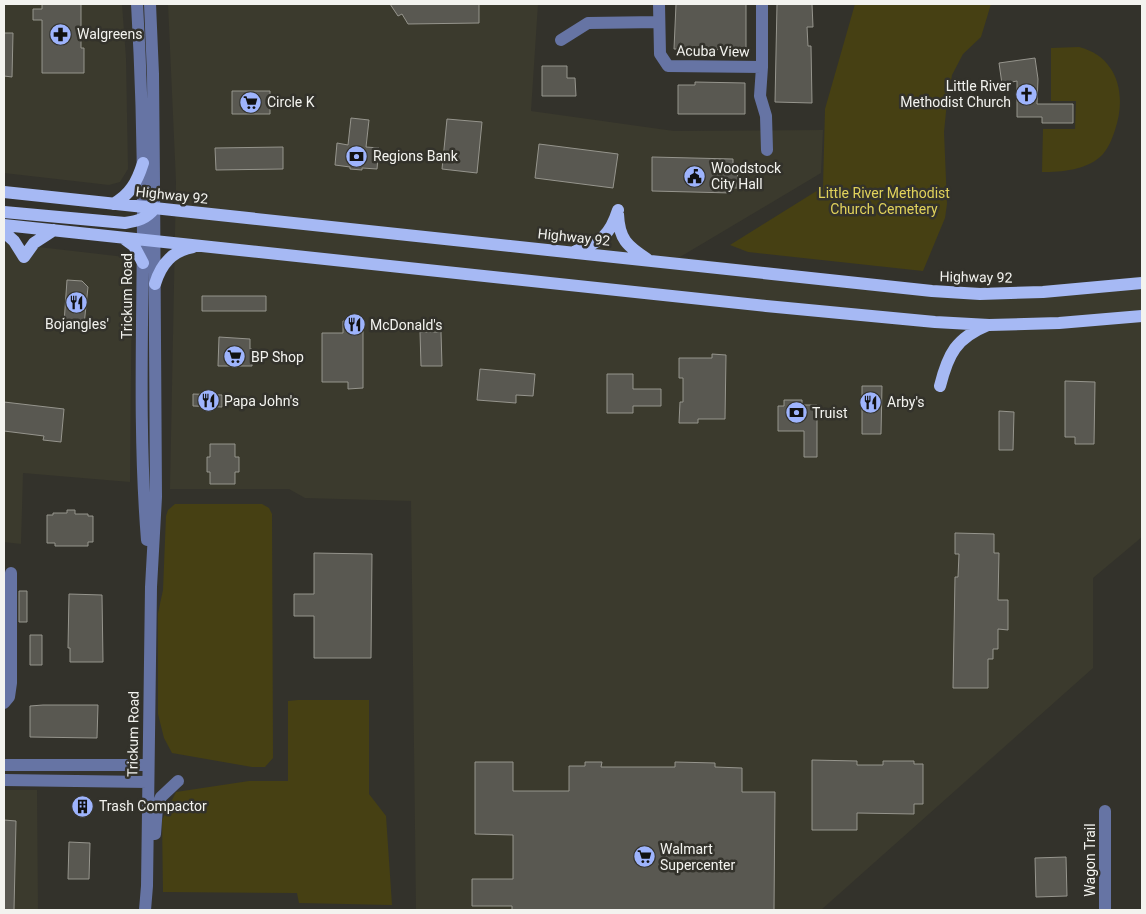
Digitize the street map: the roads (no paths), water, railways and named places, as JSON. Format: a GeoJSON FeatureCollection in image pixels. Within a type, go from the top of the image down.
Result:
{"type":"FeatureCollection","features":[{"type":"Feature","properties":{"kind":"main road"},"geometry":{"type":"LineString","coordinates":[[113,204],[126,196],[133,188],[143,163]]}},
{"type":"Feature","properties":{"kind":"main road","name":"Highway 92"},"geometry":{"type":"LineString","coordinates":[[4,192],[113,204],[147,212],[574,252],[923,290],[980,294],[1052,291],[1142,283]]}},
{"type":"Feature","properties":{"kind":"main road"},"geometry":{"type":"LineString","coordinates":[[574,252],[601,240],[611,228],[618,210],[620,229],[624,240],[636,252],[649,260]]}},
{"type":"Feature","properties":{"kind":"main road"},"geometry":{"type":"LineString","coordinates":[[4,212],[112,223],[125,223],[147,212]]}},
{"type":"Feature","properties":{"kind":"main road"},"geometry":{"type":"LineString","coordinates":[[4,225],[766,306],[935,322],[989,325],[1059,323],[1142,316]]}},
{"type":"Feature","properties":{"kind":"main road"},"geometry":{"type":"LineString","coordinates":[[4,232],[14,241],[24,257],[34,243],[54,230]]}},
{"type":"Feature","properties":{"kind":"main road"},"geometry":{"type":"LineString","coordinates":[[121,238],[134,246],[143,263]]}},
{"type":"Feature","properties":{"kind":"main road"},"geometry":{"type":"LineString","coordinates":[[155,284],[162,266],[167,260],[182,250],[200,246]]}},
{"type":"Feature","properties":{"kind":"main road"},"geometry":{"type":"LineString","coordinates":[[940,386],[946,363],[959,342],[978,329],[989,325]]}},
{"type":"Feature","properties":{"kind":"street","name":"Trickum Road"},"geometry":{"type":"LineString","coordinates":[[137,4],[143,163],[149,240],[155,284],[156,497],[151,587],[147,885],[145,910]]}},
{"type":"Feature","properties":{"kind":"street","name":"Trickum Road"},"geometry":{"type":"LineString","coordinates":[[147,212],[153,74],[150,4]]}},
{"type":"Feature","properties":{"kind":"street","name":"Acuba View"},"geometry":{"type":"LineString","coordinates":[[659,4],[660,54],[668,66],[762,67]]}},
{"type":"Feature","properties":{"kind":"street","name":"Acuba View"},"geometry":{"type":"LineString","coordinates":[[762,4],[760,96],[766,116],[767,150]]}},
{"type":"Feature","properties":{"kind":"street"},"geometry":{"type":"LineString","coordinates":[[561,40],[588,23],[658,22]]}},
{"type":"Feature","properties":{"kind":"street","name":"Trickum Road"},"geometry":{"type":"LineString","coordinates":[[149,240],[143,263],[142,446],[151,587]]}},
{"type":"Feature","properties":{"kind":"street"},"geometry":{"type":"LineString","coordinates":[[4,703],[9,697],[11,683],[11,573]]}},
{"type":"Feature","properties":{"kind":"street"},"geometry":{"type":"LineString","coordinates":[[4,765],[148,765]]}},
{"type":"Feature","properties":{"kind":"street"},"geometry":{"type":"LineString","coordinates":[[4,780],[148,782]]}},
{"type":"Feature","properties":{"kind":"street"},"geometry":{"type":"LineString","coordinates":[[147,885],[153,875],[157,807],[160,797],[178,781]]}},
{"type":"Feature","properties":{"kind":"street","name":"Wagon Trail"},"geometry":{"type":"LineString","coordinates":[[1105,811],[1105,910]]}},
{"type":"Feature","properties":{"kind":"place","name":"Walgreens"},"geometry":{"type":"Point","coordinates":[61,34]}},
{"type":"Feature","properties":{"kind":"place","name":"Little River Methodist Church"},"geometry":{"type":"Point","coordinates":[1027,94]}},
{"type":"Feature","properties":{"kind":"place","name":"Circle K"},"geometry":{"type":"Point","coordinates":[251,102]}},
{"type":"Feature","properties":{"kind":"place","name":"Regions Bank"},"geometry":{"type":"Point","coordinates":[357,156]}},
{"type":"Feature","properties":{"kind":"place","name":"Woodstock City Hall"},"geometry":{"type":"Point","coordinates":[695,176]}},
{"type":"Feature","properties":{"kind":"place","name":"Bojangles'"},"geometry":{"type":"Point","coordinates":[77,302]}},
{"type":"Feature","properties":{"kind":"place","name":"McDonald's"},"geometry":{"type":"Point","coordinates":[354,325]}},
{"type":"Feature","properties":{"kind":"place","name":"BP Shop"},"geometry":{"type":"Point","coordinates":[235,357]}},
{"type":"Feature","properties":{"kind":"place","name":"Papa John's"},"geometry":{"type":"Point","coordinates":[208,401]}},
{"type":"Feature","properties":{"kind":"place","name":"Arby's"},"geometry":{"type":"Point","coordinates":[871,402]}},
{"type":"Feature","properties":{"kind":"place","name":"Truist"},"geometry":{"type":"Point","coordinates":[796,413]}},
{"type":"Feature","properties":{"kind":"place","name":"Trash Compactor"},"geometry":{"type":"Point","coordinates":[83,806]}},
{"type":"Feature","properties":{"kind":"place","name":"Walmart Supercenter"},"geometry":{"type":"Point","coordinates":[644,857]}},
{"type":"Feature","properties":{"kind":"park label","name":"Little River Methodist Church Cemetery"},"geometry":{"type":"Point","coordinates":[884,202]}}]}
